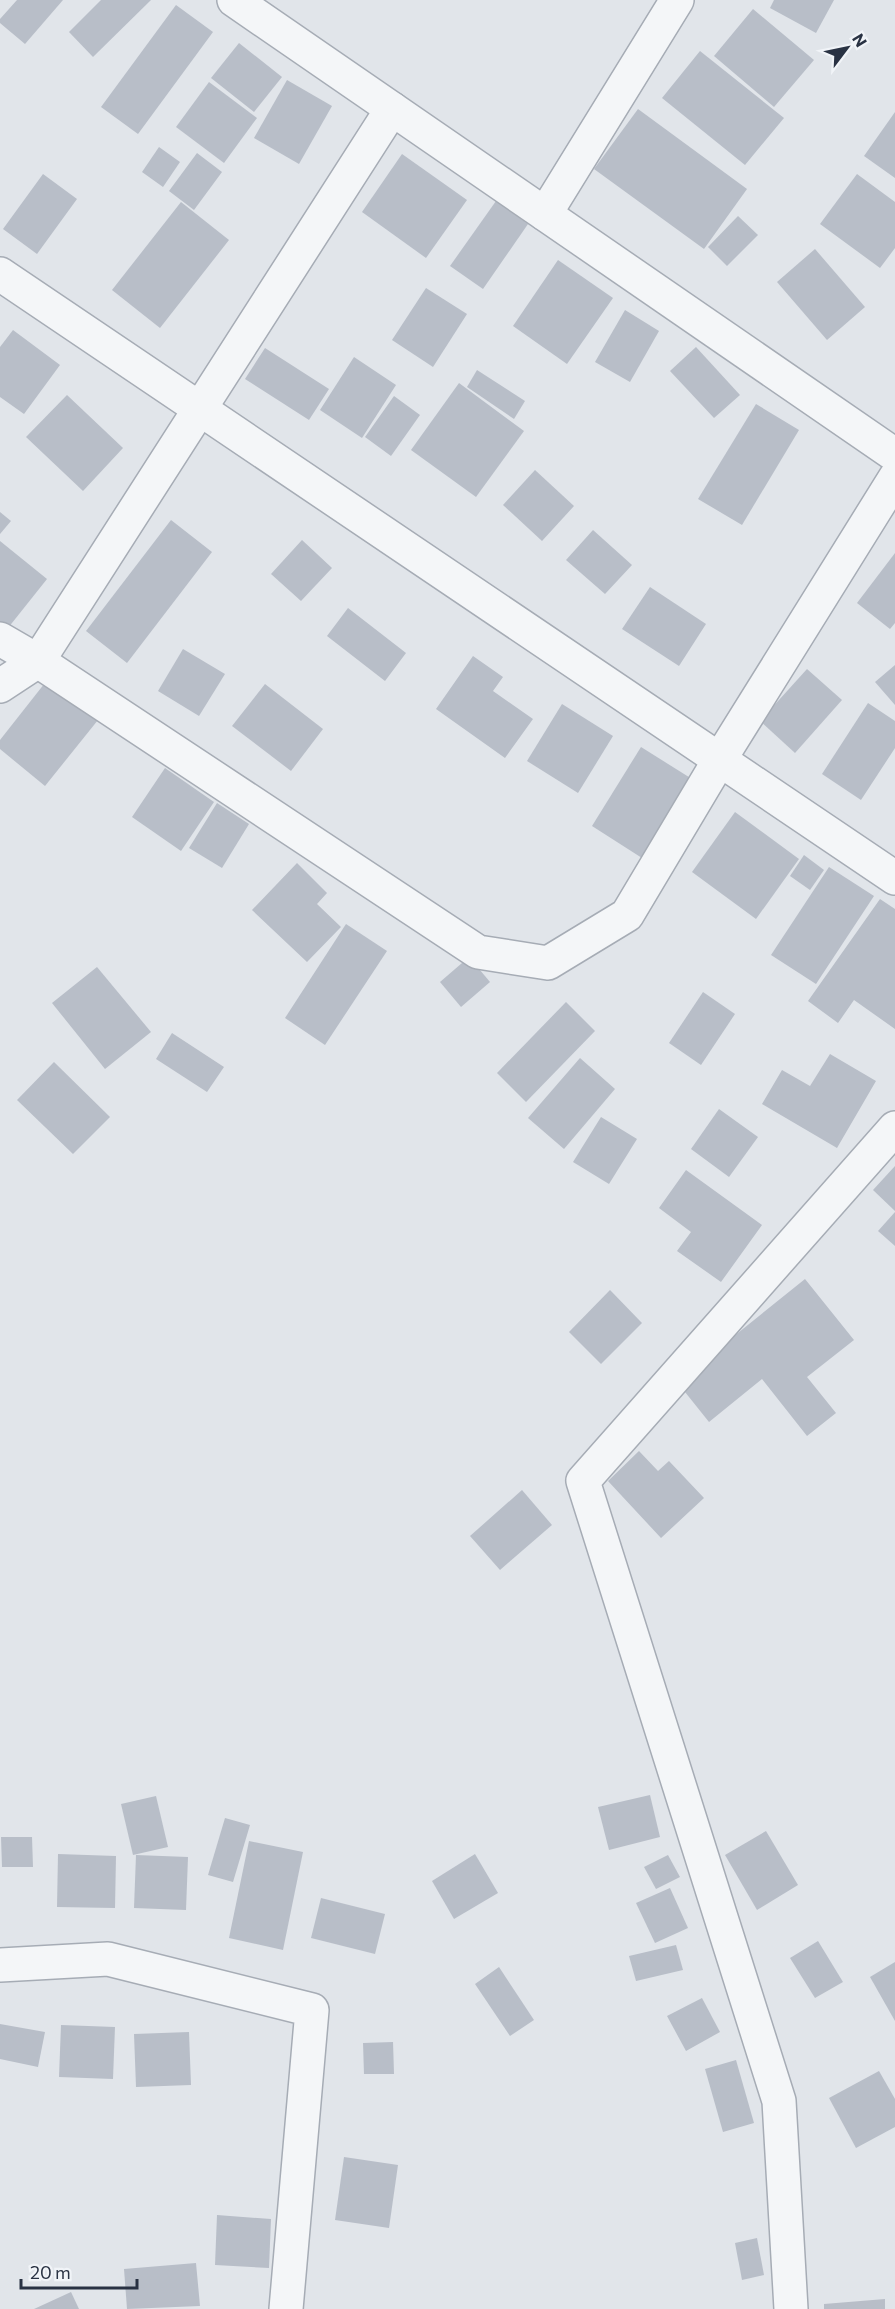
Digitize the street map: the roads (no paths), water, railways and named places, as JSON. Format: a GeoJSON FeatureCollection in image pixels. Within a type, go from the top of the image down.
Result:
{"type":"FeatureCollection","features":[{"type":"Feature","properties":{"kind":"street"},"geometry":{"type":"LineString","coordinates":[[234,0],[895,455]]}},
{"type":"Feature","properties":{"kind":"street"},"geometry":{"type":"LineString","coordinates":[[544,214],[678,0]]}},
{"type":"Feature","properties":{"kind":"street"},"geometry":{"type":"LineString","coordinates":[[0,686],[38,661],[392,109]]}},
{"type":"Feature","properties":{"kind":"street"},"geometry":{"type":"LineString","coordinates":[[0,274],[895,878]]}},
{"type":"Feature","properties":{"kind":"street"},"geometry":{"type":"LineString","coordinates":[[0,639],[38,661],[478,952],[548,963],[627,915],[720,759],[895,478]]}},
{"type":"Feature","properties":{"kind":"street"},"geometry":{"type":"LineString","coordinates":[[791,2309],[779,2101],[583,1481],[895,1128]]}},
{"type":"Feature","properties":{"kind":"street"},"geometry":{"type":"LineString","coordinates":[[0,1965],[108,1959],[312,2010],[286,2309]]}}]}
